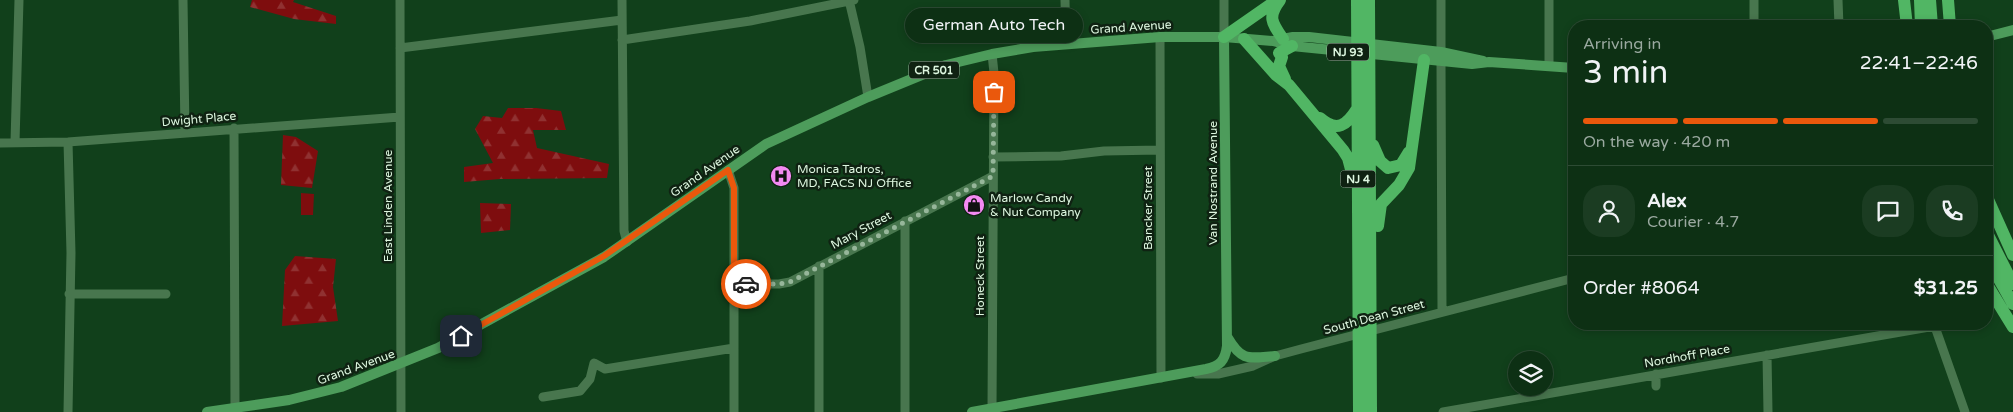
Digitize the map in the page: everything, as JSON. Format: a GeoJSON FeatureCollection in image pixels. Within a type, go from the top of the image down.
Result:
{"type":"FeatureCollection","features":[{"type":"Feature","properties":{"kind":"highway"},"geometry":{"type":"LineString","coordinates":[[1224,37],[1279,0]]}},
{"type":"Feature","properties":{"kind":"highway"},"geometry":{"type":"LineString","coordinates":[[1279,0],[1273,10],[1272,18],[1283,42],[1279,53],[1282,57],[1280,69],[1289,85]]}},
{"type":"Feature","properties":{"kind":"highway"},"geometry":{"type":"LineString","coordinates":[[1904,0],[1906,20]]}},
{"type":"Feature","properties":{"kind":"highway"},"geometry":{"type":"LineString","coordinates":[[1920,0],[1921,20]]}},
{"type":"Feature","properties":{"kind":"highway"},"geometry":{"type":"LineString","coordinates":[[1930,0],[1932,20]]}},
{"type":"Feature","properties":{"kind":"highway"},"geometry":{"type":"LineString","coordinates":[[1948,0],[1950,20]]}},
{"type":"Feature","properties":{"kind":"highway","name":"NJ 4"},"geometry":{"type":"LineString","coordinates":[[1360,1],[1369,29],[1357,109],[1358,195],[1371,412]]}},
{"type":"Feature","properties":{"kind":"highway","name":"NJ 4"},"geometry":{"type":"LineString","coordinates":[[1359,412],[1370,266],[1370,137],[1357,34],[1360,1]]}},
{"type":"Feature","properties":{"kind":"highway"},"geometry":{"type":"LineString","coordinates":[[1244,39],[1276,75],[1289,85],[1310,109],[1326,123],[1337,126],[1343,125],[1349,121],[1357,109]]}},
{"type":"Feature","properties":{"kind":"highway"},"geometry":{"type":"LineString","coordinates":[[1370,266],[1381,204],[1399,185],[1406,174],[1411,160],[1411,147],[1424,60]]}},
{"type":"Feature","properties":{"kind":"highway"},"geometry":{"type":"LineString","coordinates":[[1310,109],[1320,125],[1346,154],[1358,195]]}},
{"type":"Feature","properties":{"kind":"highway"},"geometry":{"type":"LineString","coordinates":[[1370,137],[1380,161],[1388,168],[1401,165],[1411,147]]}},
{"type":"Feature","properties":{"kind":"highway"},"geometry":{"type":"LineString","coordinates":[[1993,211],[2013,255]]}},
{"type":"Feature","properties":{"kind":"highway"},"geometry":{"type":"LineString","coordinates":[[1993,245],[2013,284]]}},
{"type":"Feature","properties":{"kind":"highway"},"geometry":{"type":"LineString","coordinates":[[1993,268],[2013,304]]}},
{"type":"Feature","properties":{"kind":"highway"},"geometry":{"type":"LineString","coordinates":[[1993,294],[2013,327]]}},
{"type":"Feature","properties":{"kind":"main road"},"geometry":{"type":"LineString","coordinates":[[1993,35],[2013,30]]}},
{"type":"Feature","properties":{"kind":"main road","name":"Grand Avenue"},"geometry":{"type":"LineString","coordinates":[[208,412],[288,400],[327,391],[401,364],[472,330],[598,260],[777,138],[868,97],[946,65],[992,54],[1066,44],[1160,37],[1224,37],[1283,42],[1424,60],[1441,57]]}},
{"type":"Feature","properties":{"kind":"main road","name":"Van Nostrand Avenue"},"geometry":{"type":"LineString","coordinates":[[1221,364],[1226,352],[1227,336],[1224,37]]}},
{"type":"Feature","properties":{"kind":"main road","name":"Grand Avenue"},"geometry":{"type":"LineString","coordinates":[[1283,42],[1293,37],[1309,37],[1441,57],[1472,64],[1489,62],[1568,68]]}},
{"type":"Feature","properties":{"kind":"main road"},"geometry":{"type":"LineString","coordinates":[[1227,336],[1236,351],[1244,356],[1253,358],[1275,356]]}},
{"type":"Feature","properties":{"kind":"main road","name":"South Dean Street"},"geometry":{"type":"LineString","coordinates":[[972,412],[1161,378],[1212,368],[1221,364]]}},
{"type":"Feature","properties":{"kind":"street"},"geometry":{"type":"LineString","coordinates":[[15,142],[19,0]]}},
{"type":"Feature","properties":{"kind":"street"},"geometry":{"type":"LineString","coordinates":[[183,0],[185,132]]}},
{"type":"Feature","properties":{"kind":"street","name":"East Linden Avenue"},"geometry":{"type":"LineString","coordinates":[[400,0],[401,412]]}},
{"type":"Feature","properties":{"kind":"street"},"geometry":{"type":"LineString","coordinates":[[622,0],[624,231],[627,242]]}},
{"type":"Feature","properties":{"kind":"street"},"geometry":{"type":"LineString","coordinates":[[622,40],[750,21],[851,0],[868,97]]}},
{"type":"Feature","properties":{"kind":"street"},"geometry":{"type":"LineString","coordinates":[[1065,0],[1066,44]]}},
{"type":"Feature","properties":{"kind":"street","name":"Van Nostrand Avenue"},"geometry":{"type":"LineString","coordinates":[[1224,0],[1224,37]]}},
{"type":"Feature","properties":{"kind":"street"},"geometry":{"type":"LineString","coordinates":[[1440,0],[1442,312]]}},
{"type":"Feature","properties":{"kind":"street"},"geometry":{"type":"LineString","coordinates":[[1549,0],[1550,66]]}},
{"type":"Feature","properties":{"kind":"street"},"geometry":{"type":"LineString","coordinates":[[1754,0],[1754,20]]}},
{"type":"Feature","properties":{"kind":"street"},"geometry":{"type":"LineString","coordinates":[[1838,0],[1839,20]]}},
{"type":"Feature","properties":{"kind":"street"},"geometry":{"type":"LineString","coordinates":[[400,48],[622,20]]}},
{"type":"Feature","properties":{"kind":"street","name":"Bancker Street"},"geometry":{"type":"LineString","coordinates":[[1160,37],[1161,378]]}},
{"type":"Feature","properties":{"kind":"street","name":"Honeck Street"},"geometry":{"type":"LineString","coordinates":[[992,54],[994,73],[992,408]]}},
{"type":"Feature","properties":{"kind":"street","name":"Dwight Place"},"geometry":{"type":"LineString","coordinates":[[0,143],[68,142],[400,116]]}},
{"type":"Feature","properties":{"kind":"street"},"geometry":{"type":"LineString","coordinates":[[234,128],[235,408]]}},
{"type":"Feature","properties":{"kind":"street"},"geometry":{"type":"LineString","coordinates":[[68,142],[71,253],[68,412]]}},
{"type":"Feature","properties":{"kind":"street"},"geometry":{"type":"LineString","coordinates":[[993,157],[1061,156],[1104,151],[1160,150]]}},
{"type":"Feature","properties":{"kind":"street"},"geometry":{"type":"LineString","coordinates":[[728,170],[734,188],[734,412]]}},
{"type":"Feature","properties":{"kind":"street","name":"Mary Street"},"geometry":{"type":"LineString","coordinates":[[734,284],[783,284],[993,176]]}},
{"type":"Feature","properties":{"kind":"street"},"geometry":{"type":"LineString","coordinates":[[905,222],[905,412]]}},
{"type":"Feature","properties":{"kind":"street"},"geometry":{"type":"LineString","coordinates":[[819,266],[819,412]]}},
{"type":"Feature","properties":{"kind":"street","name":"South Dean Street"},"geometry":{"type":"LineString","coordinates":[[1181,374],[1218,374],[1252,366],[1275,356],[1568,280]]}},
{"type":"Feature","properties":{"kind":"street"},"geometry":{"type":"LineString","coordinates":[[69,294],[166,294]]}},
{"type":"Feature","properties":{"kind":"street","name":"Nordhoff Place"},"geometry":{"type":"LineString","coordinates":[[1443,412],[1907,330]]}},
{"type":"Feature","properties":{"kind":"street"},"geometry":{"type":"LineString","coordinates":[[1937,330],[1965,412]]}},
{"type":"Feature","properties":{"kind":"street"},"geometry":{"type":"LineString","coordinates":[[543,397],[580,392],[590,380],[594,363],[605,369],[734,348]]}},
{"type":"Feature","properties":{"kind":"street"},"geometry":{"type":"LineString","coordinates":[[1767,355],[1768,412]]}},
{"type":"Feature","properties":{"kind":"street"},"geometry":{"type":"LineString","coordinates":[[1656,374],[1656,386]]}},
{"type":"Feature","properties":{"kind":"green space"},"geometry":{"type":"Polygon","coordinates":[[[252,0],[294,0],[293,2],[336,16],[336,24],[294,19],[250,7],[252,0]]]}},
{"type":"Feature","properties":{"kind":"green space"},"geometry":{"type":"Polygon","coordinates":[[[508,108],[536,108],[561,111],[566,130],[533,130],[537,148],[609,164],[607,178],[500,179],[464,182],[464,167],[493,163],[475,129],[483,116],[502,118],[508,108]]]}},
{"type":"Feature","properties":{"kind":"green space"},"geometry":{"type":"Polygon","coordinates":[[[283,135],[296,137],[318,151],[312,188],[281,185],[283,135]]]}},
{"type":"Feature","properties":{"kind":"green space"},"geometry":{"type":"Polygon","coordinates":[[[301,193],[314,194],[313,215],[301,215],[301,193]]]}},
{"type":"Feature","properties":{"kind":"green space"},"geometry":{"type":"Polygon","coordinates":[[[480,203],[511,204],[510,230],[481,233],[480,203]]]}},
{"type":"Feature","properties":{"kind":"green space"},"geometry":{"type":"Polygon","coordinates":[[[295,256],[336,259],[333,287],[338,321],[282,326],[285,270],[295,256]]]}},
{"type":"Feature","properties":{"kind":"way so far"},"geometry":{"type":"LineString","coordinates":[[746,284],[783,284],[790,282],[993,176],[994,92]]}},
{"type":"Feature","properties":{"kind":"place","name":"German Auto Tech"},"geometry":{"type":"Point","coordinates":[994,92]}},
{"type":"Feature","properties":{"kind":"place","name":"Monica Tadros, MD, FACS NJ Office"},"geometry":{"type":"Point","coordinates":[781,176]}},
{"type":"Feature","properties":{"kind":"place","name":"Marlow Candy & Nut Company"},"geometry":{"type":"Point","coordinates":[974,205]}},
{"type":"Feature","properties":{"kind":"route"},"geometry":{"type":"LineString","coordinates":[[461,336],[604,256],[728,170],[734,188],[734,284],[746,284]]}}]}
